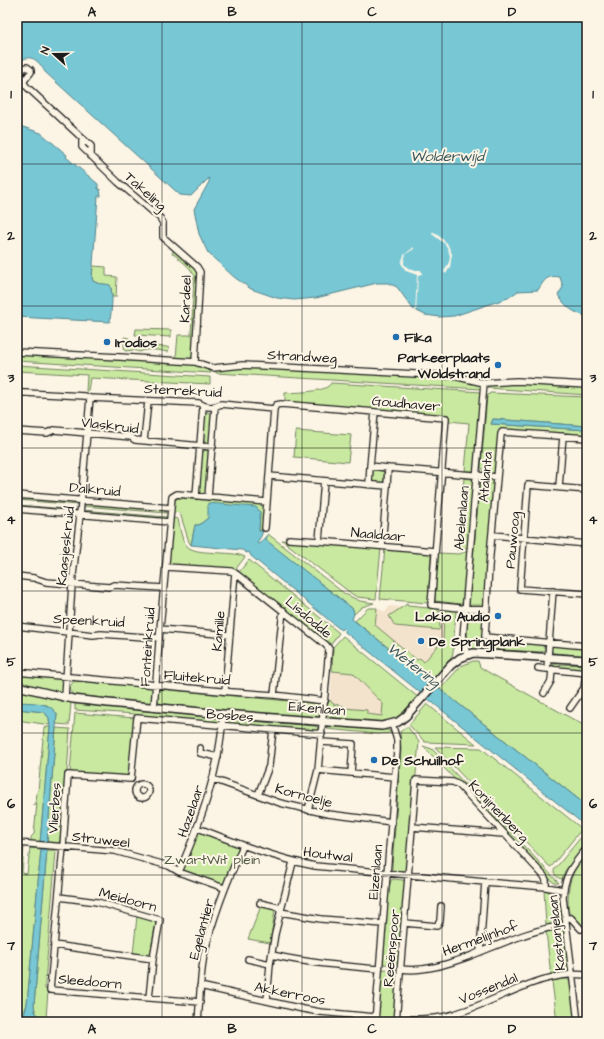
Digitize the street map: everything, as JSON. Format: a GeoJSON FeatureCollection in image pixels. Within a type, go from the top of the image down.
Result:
{"type":"FeatureCollection","features":[{"type":"Feature","properties":{"kind":"street","name":"Takeling"},"geometry":{"type":"LineString","coordinates":[[23,82],[82,138],[82,147],[91,156],[118,182],[160,218],[163,223],[163,237],[174,248]]}},
{"type":"Feature","properties":{"kind":"street","name":"Kardeel"},"geometry":{"type":"LineString","coordinates":[[174,248],[197,267],[200,272],[195,362]]}},
{"type":"Feature","properties":{"kind":"street","name":"Strandweg"},"geometry":{"type":"LineString","coordinates":[[17,352],[195,362],[213,368],[243,365],[454,376],[484,383],[517,381],[587,384]]}},
{"type":"Feature","properties":{"kind":"street","name":"Abelenlaan"},"geometry":{"type":"LineString","coordinates":[[467,655],[463,637],[484,383]]}},
{"type":"Feature","properties":{"kind":"street","name":"Sterrekruid"},"geometry":{"type":"LineString","coordinates":[[22,393],[199,403],[203,406],[215,407],[221,404],[274,409]]}},
{"type":"Feature","properties":{"kind":"street","name":"Kaasjeskruid"},"geometry":{"type":"LineString","coordinates":[[65,697],[72,584],[80,515],[90,398]]}},
{"type":"Feature","properties":{"kind":"street"},"geometry":{"type":"LineString","coordinates":[[144,441],[148,400]]}},
{"type":"Feature","properties":{"kind":"street","name":"Goudhaver"},"geometry":{"type":"LineString","coordinates":[[274,409],[276,405],[281,404],[446,418],[431,605],[466,608]]}},
{"type":"Feature","properties":{"kind":"street"},"geometry":{"type":"LineString","coordinates":[[196,496],[203,406]]}},
{"type":"Feature","properties":{"kind":"street"},"geometry":{"type":"LineString","coordinates":[[208,497],[215,407]]}},
{"type":"Feature","properties":{"kind":"street"},"geometry":{"type":"LineString","coordinates":[[265,528],[274,409]]}},
{"type":"Feature","properties":{"kind":"street"},"geometry":{"type":"LineString","coordinates":[[369,485],[374,412]]}},
{"type":"Feature","properties":{"kind":"street","name":"Vlaskruid"},"geometry":{"type":"LineString","coordinates":[[17,431],[47,433],[54,430],[131,437],[135,440],[144,441],[213,447]]}},
{"type":"Feature","properties":{"kind":"street","name":"Atalanta"},"geometry":{"type":"LineString","coordinates":[[587,438],[502,432],[497,477],[485,637],[587,646]]}},
{"type":"Feature","properties":{"kind":"street"},"geometry":{"type":"LineString","coordinates":[[559,488],[563,436]]}},
{"type":"Feature","properties":{"kind":"street"},"geometry":{"type":"LineString","coordinates":[[370,466],[497,477]]}},
{"type":"Feature","properties":{"kind":"street"},"geometry":{"type":"LineString","coordinates":[[382,546],[388,468]]}},
{"type":"Feature","properties":{"kind":"street"},"geometry":{"type":"LineString","coordinates":[[269,476],[387,486]]}},
{"type":"Feature","properties":{"kind":"street"},"geometry":{"type":"LineString","coordinates":[[319,541],[324,481]]}},
{"type":"Feature","properties":{"kind":"street","name":"Pauwoog"},"geometry":{"type":"LineString","coordinates":[[587,490],[528,485],[520,589],[587,594]]}},
{"type":"Feature","properties":{"kind":"street"},"geometry":{"type":"LineString","coordinates":[[171,508],[172,497],[177,494],[267,502]]}},
{"type":"Feature","properties":{"kind":"street","name":"Dalkruid"},"geometry":{"type":"LineString","coordinates":[[17,495],[171,508]]}},
{"type":"Feature","properties":{"kind":"street","name":"Fonteinkruid"},"geometry":{"type":"LineString","coordinates":[[154,708],[171,508]]}},
{"type":"Feature","properties":{"kind":"street","name":"Dalkruid"},"geometry":{"type":"LineString","coordinates":[[17,509],[170,522]]}},
{"type":"Feature","properties":{"kind":"street"},"geometry":{"type":"LineString","coordinates":[[493,535],[587,544]]}},
{"type":"Feature","properties":{"kind":"street","name":"Naaldaar"},"geometry":{"type":"LineString","coordinates":[[289,539],[435,551]]}},
{"type":"Feature","properties":{"kind":"street"},"geometry":{"type":"LineString","coordinates":[[166,567],[231,571],[235,573]]}},
{"type":"Feature","properties":{"kind":"street","name":"Lisdodde"},"geometry":{"type":"LineString","coordinates":[[235,573],[283,610],[329,649],[318,770],[308,810]]}},
{"type":"Feature","properties":{"kind":"street","name":"Kamille"},"geometry":{"type":"LineString","coordinates":[[225,691],[235,573]]}},
{"type":"Feature","properties":{"kind":"street"},"geometry":{"type":"LineString","coordinates":[[17,576],[34,578],[46,582],[109,587],[114,585],[163,588]]}},
{"type":"Feature","properties":{"kind":"street"},"geometry":{"type":"LineString","coordinates":[[544,694],[551,681],[548,658],[553,591]]}},
{"type":"Feature","properties":{"kind":"street"},"geometry":{"type":"LineString","coordinates":[[466,608],[487,609]]}},
{"type":"Feature","properties":{"kind":"street"},"geometry":{"type":"LineString","coordinates":[[274,695],[283,610]]}},
{"type":"Feature","properties":{"kind":"street","name":"Speenkruid"},"geometry":{"type":"LineString","coordinates":[[17,626],[93,635],[135,635],[159,638]]}},
{"type":"Feature","properties":{"kind":"street"},"geometry":{"type":"LineString","coordinates":[[160,630],[230,635]]}},
{"type":"Feature","properties":{"kind":"street"},"geometry":{"type":"LineString","coordinates":[[467,655],[473,653],[492,653],[587,660]]}},
{"type":"Feature","properties":{"kind":"street","name":"Eikenlaan"},"geometry":{"type":"LineString","coordinates":[[17,686],[75,700],[323,722],[370,725],[392,724],[398,722],[406,716],[421,701],[440,677],[460,658],[467,655]]}},
{"type":"Feature","properties":{"kind":"street"},"geometry":{"type":"LineString","coordinates":[[538,668],[586,673],[584,688],[570,708]]}},
{"type":"Feature","properties":{"kind":"street","name":"Fluitekruid"},"geometry":{"type":"LineString","coordinates":[[17,672],[66,678],[274,695],[325,701]]}},
{"type":"Feature","properties":{"kind":"street","name":"Hazelaar"},"geometry":{"type":"LineString","coordinates":[[179,872],[198,828],[213,779],[218,757],[223,714]]}},
{"type":"Feature","properties":{"kind":"street","name":"Bosbes"},"geometry":{"type":"LineString","coordinates":[[131,779],[137,718],[322,734]]}},
{"type":"Feature","properties":{"kind":"street","name":"Elzenlaan"},"geometry":{"type":"LineString","coordinates":[[375,1020],[395,777],[397,740],[392,724]]}},
{"type":"Feature","properties":{"kind":"street"},"geometry":{"type":"LineString","coordinates":[[258,794],[269,766],[273,730]]}},
{"type":"Feature","properties":{"kind":"street"},"geometry":{"type":"LineString","coordinates":[[321,742],[354,744],[351,773]]}},
{"type":"Feature","properties":{"kind":"street"},"geometry":{"type":"LineString","coordinates":[[200,748],[200,753],[218,757]]}},
{"type":"Feature","properties":{"kind":"street"},"geometry":{"type":"LineString","coordinates":[[318,770],[395,777]]}},
{"type":"Feature","properties":{"kind":"street","name":"Vlierbes"},"geometry":{"type":"LineString","coordinates":[[63,847],[68,775],[131,779]]}},
{"type":"Feature","properties":{"kind":"street"},"geometry":{"type":"LineString","coordinates":[[131,779],[137,785]]}},
{"type":"Feature","properties":{"kind":"street","name":"Kornoelje"},"geometry":{"type":"LineString","coordinates":[[213,779],[280,803],[308,810],[342,817],[392,822]]}},
{"type":"Feature","properties":{"kind":"street","name":"Konijnenberg"},"geometry":{"type":"LineString","coordinates":[[409,875],[416,782],[418,779],[453,782],[459,785],[544,876],[546,880],[546,887]]}},
{"type":"Feature","properties":{"kind":"street"},"geometry":{"type":"LineString","coordinates":[[412,827],[504,834]]}},
{"type":"Feature","properties":{"kind":"street","name":"Houtwal"},"geometry":{"type":"LineString","coordinates":[[198,828],[243,846],[293,862],[315,866],[387,874],[546,887],[563,890]]}},
{"type":"Feature","properties":{"kind":"street","name":"Struweel"},"geometry":{"type":"LineString","coordinates":[[17,843],[115,850],[169,866],[179,872],[224,888]]}},
{"type":"Feature","properties":{"kind":"street","name":"Egelantier"},"geometry":{"type":"LineString","coordinates":[[198,1022],[200,986],[204,955],[224,888],[243,846]]}},
{"type":"Feature","properties":{"kind":"street","name":"Sleedoorn"},"geometry":{"type":"LineString","coordinates":[[63,847],[50,990],[200,1002]]}},
{"type":"Feature","properties":{"kind":"street","name":"Kastanjelaan"},"geometry":{"type":"LineString","coordinates":[[578,1022],[563,890],[567,875],[587,848]]}},
{"type":"Feature","properties":{"kind":"street"},"geometry":{"type":"LineString","coordinates":[[268,1001],[270,964],[280,910],[293,862]]}},
{"type":"Feature","properties":{"kind":"street","name":"Reeënspoor"},"geometry":{"type":"LineString","coordinates":[[396,1021],[409,875]]}},
{"type":"Feature","properties":{"kind":"street"},"geometry":{"type":"LineString","coordinates":[[480,952],[485,882]]}},
{"type":"Feature","properties":{"kind":"street","name":"Meidoorn"},"geometry":{"type":"LineString","coordinates":[[59,897],[97,902],[160,920],[153,958],[149,998]]}},
{"type":"Feature","properties":{"kind":"street"},"geometry":{"type":"LineString","coordinates":[[260,903],[280,910],[320,919],[383,924]]}},
{"type":"Feature","properties":{"kind":"street"},"geometry":{"type":"LineString","coordinates":[[405,923],[437,926],[440,921],[441,906]]}},
{"type":"Feature","properties":{"kind":"street"},"geometry":{"type":"LineString","coordinates":[[566,921],[571,918],[581,929]]}},
{"type":"Feature","properties":{"kind":"street","name":"Hermelijnhof"},"geometry":{"type":"LineString","coordinates":[[401,969],[423,969],[450,963],[566,921]]}},
{"type":"Feature","properties":{"kind":"street"},"geometry":{"type":"LineString","coordinates":[[54,945],[153,958]]}},
{"type":"Feature","properties":{"kind":"street"},"geometry":{"type":"LineString","coordinates":[[272,955],[318,964],[379,969]]}},
{"type":"Feature","properties":{"kind":"street"},"geometry":{"type":"LineString","coordinates":[[248,959],[270,964]]}},
{"type":"Feature","properties":{"kind":"street","name":"Vossendal"},"geometry":{"type":"LineString","coordinates":[[396,1021],[439,1018],[456,1014],[516,989],[551,978],[572,975],[587,975]]}},
{"type":"Feature","properties":{"kind":"street","name":"Akkerroos"},"geometry":{"type":"LineString","coordinates":[[200,986],[320,1012],[375,1020]]}},
{"type":"Feature","properties":{"kind":"shaded area","name":"De Springplank"},"geometry":{"type":"Polygon","coordinates":[[[390,606],[447,611],[449,643],[433,672],[373,625],[376,608],[385,612],[390,606]]]}},
{"type":"Feature","properties":{"kind":"shaded area"},"geometry":{"type":"Polygon","coordinates":[[[332,671],[353,673],[383,704],[382,716],[366,714],[366,710],[344,708],[344,706],[333,704],[330,700],[332,671]]]}},
{"type":"Feature","properties":{"kind":"green space"},"geometry":{"type":"Polygon","coordinates":[[[174,249],[193,263],[198,273],[193,355],[190,359],[176,358],[178,335],[191,335],[194,276],[189,267],[172,254],[174,249]]]}},
{"type":"Feature","properties":{"kind":"green space"},"geometry":{"type":"Polygon","coordinates":[[[93,266],[106,267],[106,276],[117,277],[116,297],[112,297],[111,287],[93,281],[93,266]]]}},
{"type":"Feature","properties":{"kind":"green space"},"geometry":{"type":"Polygon","coordinates":[[[136,329],[171,330],[171,337],[135,335],[136,329]]]}},
{"type":"Feature","properties":{"kind":"green space"},"geometry":{"type":"Polygon","coordinates":[[[124,337],[129,338],[130,343],[133,345],[167,347],[169,348],[168,352],[154,350],[139,352],[134,350],[125,351],[124,337]]]}},
{"type":"Feature","properties":{"kind":"green space"},"geometry":{"type":"Polygon","coordinates":[[[17,354],[198,365],[211,370],[211,373],[17,361],[17,354]]]}},
{"type":"Feature","properties":{"kind":"green space"},"geometry":{"type":"Polygon","coordinates":[[[17,365],[210,377],[210,384],[90,378],[88,391],[86,391],[87,375],[17,371],[17,365]]]}},
{"type":"Feature","properties":{"kind":"green space"},"geometry":{"type":"Polygon","coordinates":[[[246,367],[453,378],[481,384],[481,389],[216,373],[216,370],[246,367]]]}},
{"type":"Feature","properties":{"kind":"green space"},"geometry":{"type":"Polygon","coordinates":[[[331,383],[482,392],[474,471],[465,471],[469,423],[449,421],[449,416],[285,403],[285,393],[323,389],[331,383]]]}},
{"type":"Feature","properties":{"kind":"green space"},"geometry":{"type":"Polygon","coordinates":[[[518,383],[587,387],[587,395],[488,388],[490,385],[518,383]]]}},
{"type":"Feature","properties":{"kind":"green space"},"geometry":{"type":"Polygon","coordinates":[[[490,393],[587,397],[587,426],[493,419],[491,424],[587,430],[587,436],[501,430],[497,472],[495,474],[484,473],[481,467],[487,396],[490,393]]]}},
{"type":"Feature","properties":{"kind":"green space"},"geometry":{"type":"Polygon","coordinates":[[[207,412],[212,413],[211,443],[206,443],[203,439],[205,415],[207,412]]]}},
{"type":"Feature","properties":{"kind":"green space"},"geometry":{"type":"Polygon","coordinates":[[[296,431],[351,435],[348,462],[294,457],[296,431]]]}},
{"type":"Feature","properties":{"kind":"green space"},"geometry":{"type":"Polygon","coordinates":[[[205,450],[209,451],[206,494],[204,495],[200,494],[199,491],[202,453],[205,450]]]}},
{"type":"Feature","properties":{"kind":"green space"},"geometry":{"type":"Polygon","coordinates":[[[375,470],[384,472],[384,483],[372,482],[373,472],[375,470]]]}},
{"type":"Feature","properties":{"kind":"green space"},"geometry":{"type":"Polygon","coordinates":[[[464,478],[472,479],[474,482],[469,547],[457,550],[464,478]]]}},
{"type":"Feature","properties":{"kind":"green space"},"geometry":{"type":"Polygon","coordinates":[[[482,479],[494,480],[485,604],[483,606],[472,606],[469,603],[480,483],[482,479]]]}},
{"type":"Feature","properties":{"kind":"green space"},"geometry":{"type":"Polygon","coordinates":[[[17,496],[77,501],[79,505],[17,500],[17,496]]]}},
{"type":"Feature","properties":{"kind":"green space"},"geometry":{"type":"Polygon","coordinates":[[[177,498],[264,504],[263,531],[259,531],[260,512],[208,518],[199,525],[195,525],[191,545],[180,513],[173,512],[177,498]]]}},
{"type":"Feature","properties":{"kind":"green space"},"geometry":{"type":"Polygon","coordinates":[[[84,503],[165,510],[166,513],[83,506],[84,503]]]}},
{"type":"Feature","properties":{"kind":"green space"},"geometry":{"type":"Polygon","coordinates":[[[17,505],[78,510],[77,512],[17,507],[17,505]]]}},
{"type":"Feature","properties":{"kind":"green space"},"geometry":{"type":"Polygon","coordinates":[[[82,510],[166,517],[162,520],[86,513],[82,510]]]}},
{"type":"Feature","properties":{"kind":"green space"},"geometry":{"type":"Polygon","coordinates":[[[172,518],[178,519],[183,540],[191,549],[245,557],[235,570],[168,564],[172,518]]]}},
{"type":"Feature","properties":{"kind":"green space"},"geometry":{"type":"Polygon","coordinates":[[[268,534],[345,594],[360,601],[374,603],[362,607],[354,614],[353,609],[265,540],[268,534]]]}},
{"type":"Feature","properties":{"kind":"green space"},"geometry":{"type":"Polygon","coordinates":[[[282,540],[381,548],[376,599],[357,597],[352,594],[282,540]]]}},
{"type":"Feature","properties":{"kind":"green space"},"geometry":{"type":"Polygon","coordinates":[[[385,548],[431,553],[428,603],[380,599],[385,548]]]}},
{"type":"Feature","properties":{"kind":"green space"},"geometry":{"type":"Polygon","coordinates":[[[468,551],[464,603],[461,604],[435,601],[438,553],[459,554],[468,551]]]}},
{"type":"Feature","properties":{"kind":"green space"},"geometry":{"type":"Polygon","coordinates":[[[249,560],[339,633],[330,646],[239,572],[249,560]]]}},
{"type":"Feature","properties":{"kind":"green space"},"geometry":{"type":"Polygon","coordinates":[[[407,604],[408,606],[439,609],[439,630],[395,626],[389,616],[407,604]]]}},
{"type":"Feature","properties":{"kind":"green space"},"geometry":{"type":"Polygon","coordinates":[[[368,608],[377,608],[375,625],[417,660],[420,658],[424,662],[443,641],[444,613],[441,614],[441,609],[456,610],[453,653],[451,658],[431,682],[355,621],[368,608]]]}},
{"type":"Feature","properties":{"kind":"green space"},"geometry":{"type":"Polygon","coordinates":[[[472,612],[485,614],[483,637],[476,650],[469,643],[467,633],[469,614],[472,612]]]}},
{"type":"Feature","properties":{"kind":"green space"},"geometry":{"type":"Polygon","coordinates":[[[343,636],[419,698],[406,712],[394,719],[377,722],[334,718],[328,716],[327,708],[330,700],[333,704],[344,706],[344,708],[367,710],[367,714],[382,716],[383,704],[353,673],[332,671],[333,647],[343,636]]]}},
{"type":"Feature","properties":{"kind":"green space"},"geometry":{"type":"Polygon","coordinates":[[[487,641],[541,645],[545,648],[544,651],[541,652],[482,649],[487,641]]]}},
{"type":"Feature","properties":{"kind":"green space"},"geometry":{"type":"Polygon","coordinates":[[[553,646],[587,649],[587,656],[554,653],[551,651],[553,646]]]}},
{"type":"Feature","properties":{"kind":"green space"},"geometry":{"type":"Polygon","coordinates":[[[473,661],[478,661],[480,667],[488,672],[587,727],[587,806],[440,689],[461,666],[473,661]]]}},
{"type":"Feature","properties":{"kind":"green space"},"geometry":{"type":"Polygon","coordinates":[[[550,664],[587,665],[587,670],[551,667],[550,664]]]}},
{"type":"Feature","properties":{"kind":"green space"},"geometry":{"type":"Polygon","coordinates":[[[17,675],[59,679],[64,682],[63,691],[61,693],[17,684],[17,675]]]}},
{"type":"Feature","properties":{"kind":"green space"},"geometry":{"type":"Polygon","coordinates":[[[74,681],[150,687],[153,690],[152,701],[147,703],[128,703],[77,696],[72,694],[70,690],[70,686],[74,681]]]}},
{"type":"Feature","properties":{"kind":"green space"},"geometry":{"type":"Polygon","coordinates":[[[159,689],[321,704],[321,715],[318,718],[161,705],[158,702],[159,689]]]}},
{"type":"Feature","properties":{"kind":"green space"},"geometry":{"type":"Polygon","coordinates":[[[17,690],[71,703],[69,725],[56,724],[57,714],[47,705],[17,702],[17,690]]]}},
{"type":"Feature","properties":{"kind":"green space"},"geometry":{"type":"Polygon","coordinates":[[[75,703],[220,718],[219,724],[140,719],[135,714],[75,710],[75,703]]]}},
{"type":"Feature","properties":{"kind":"green space"},"geometry":{"type":"Polygon","coordinates":[[[427,704],[476,744],[425,742],[409,725],[427,704]]]}},
{"type":"Feature","properties":{"kind":"green space"},"geometry":{"type":"Polygon","coordinates":[[[17,709],[44,712],[49,718],[50,725],[17,720],[17,709]]]}},
{"type":"Feature","properties":{"kind":"green space"},"geometry":{"type":"Polygon","coordinates":[[[75,713],[135,718],[130,772],[128,776],[122,777],[70,772],[75,713]]]}},
{"type":"Feature","properties":{"kind":"green space"},"geometry":{"type":"Polygon","coordinates":[[[225,719],[315,726],[318,728],[318,731],[225,725],[225,719]]]}},
{"type":"Feature","properties":{"kind":"green space"},"geometry":{"type":"Polygon","coordinates":[[[332,725],[388,730],[391,733],[378,734],[327,729],[332,725]]]}},
{"type":"Feature","properties":{"kind":"green space"},"geometry":{"type":"Polygon","coordinates":[[[407,726],[419,742],[407,870],[404,872],[394,872],[392,870],[392,866],[401,750],[400,732],[407,726]]]}},
{"type":"Feature","properties":{"kind":"green space"},"geometry":{"type":"Polygon","coordinates":[[[45,727],[50,727],[40,843],[32,842],[31,837],[34,834],[37,803],[34,804],[36,802],[38,791],[45,727]]]}},
{"type":"Feature","properties":{"kind":"green space"},"geometry":{"type":"Polygon","coordinates":[[[56,728],[70,729],[67,773],[65,773],[60,841],[58,843],[47,843],[56,728]]]}},
{"type":"Feature","properties":{"kind":"green space"},"geometry":{"type":"Polygon","coordinates":[[[423,746],[432,749],[559,883],[554,883],[423,746]]]}},
{"type":"Feature","properties":{"kind":"green space"},"geometry":{"type":"Polygon","coordinates":[[[435,747],[481,748],[581,828],[581,830],[551,867],[549,866],[435,747]]]}},
{"type":"Feature","properties":{"kind":"green space","name":"ZwartWit plein"},"geometry":{"type":"Polygon","coordinates":[[[198,828],[243,846],[224,888],[179,872],[198,828]]]}},
{"type":"Feature","properties":{"kind":"green space"},"geometry":{"type":"Polygon","coordinates":[[[586,831],[587,843],[565,871],[562,879],[559,878],[555,875],[554,870],[586,831]]]}},
{"type":"Feature","properties":{"kind":"green space"},"geometry":{"type":"Polygon","coordinates":[[[24,848],[22,873],[27,874],[30,848],[41,849],[27,1004],[23,1015],[17,1016],[17,856],[24,848]]]}},
{"type":"Feature","properties":{"kind":"green space"},"geometry":{"type":"Polygon","coordinates":[[[47,850],[55,850],[56,852],[45,983],[45,989],[48,991],[46,1018],[37,1014],[34,1005],[47,850]]]}},
{"type":"Feature","properties":{"kind":"green space"},"geometry":{"type":"Polygon","coordinates":[[[587,853],[587,932],[568,911],[568,893],[576,867],[587,853]]]}},
{"type":"Feature","properties":{"kind":"green space"},"geometry":{"type":"Polygon","coordinates":[[[391,880],[403,880],[406,883],[399,965],[383,964],[389,887],[391,880]]]}},
{"type":"Feature","properties":{"kind":"green space"},"geometry":{"type":"Polygon","coordinates":[[[544,890],[550,892],[558,898],[563,923],[546,926],[544,890]]]}},
{"type":"Feature","properties":{"kind":"green space"},"geometry":{"type":"Polygon","coordinates":[[[261,906],[275,910],[270,943],[248,939],[261,906]]]}},
{"type":"Feature","properties":{"kind":"green space"},"geometry":{"type":"Polygon","coordinates":[[[137,916],[156,922],[150,954],[148,957],[133,955],[137,916]]]}},
{"type":"Feature","properties":{"kind":"green space"},"geometry":{"type":"Polygon","coordinates":[[[559,928],[563,930],[565,935],[569,972],[551,976],[546,931],[559,928]]]}},
{"type":"Feature","properties":{"kind":"green space"},"geometry":{"type":"Polygon","coordinates":[[[382,969],[399,970],[394,1022],[378,1022],[382,969]]]}},
{"type":"Feature","properties":{"kind":"green space"},"geometry":{"type":"Polygon","coordinates":[[[567,979],[570,982],[575,1019],[572,1022],[557,1022],[552,981],[567,979]]]}},
{"type":"Feature","properties":{"kind":"water","name":"Wolderwijd"},"geometry":{"type":"Polygon","coordinates":[[[17,17],[587,17],[587,316],[574,311],[567,306],[558,295],[563,287],[560,277],[549,277],[538,290],[518,291],[508,298],[454,316],[440,317],[425,315],[413,309],[397,287],[388,283],[377,283],[316,298],[294,300],[277,298],[251,289],[234,277],[208,253],[199,234],[194,209],[209,182],[209,178],[191,196],[180,195],[45,72],[36,61],[25,58],[17,64],[17,17]]]}},
{"type":"Feature","properties":{"kind":"water"},"geometry":{"type":"Polygon","coordinates":[[[17,124],[41,133],[67,155],[66,157],[98,184],[98,189],[100,189],[101,196],[98,196],[92,278],[95,282],[110,285],[112,298],[110,322],[17,317],[17,124]]]}},
{"type":"Feature","properties":{"kind":"water"},"geometry":{"type":"Polygon","coordinates":[[[493,419],[587,426],[587,430],[491,424],[493,419]]]}},
{"type":"Feature","properties":{"kind":"water"},"geometry":{"type":"Polygon","coordinates":[[[208,503],[256,507],[260,512],[259,531],[263,531],[257,543],[259,544],[268,534],[266,540],[353,609],[354,614],[352,619],[587,806],[587,827],[345,632],[343,628],[341,630],[251,556],[249,552],[247,553],[242,550],[191,545],[195,525],[199,525],[208,518],[208,503]]]}},
{"type":"Feature","properties":{"kind":"water"},"geometry":{"type":"Polygon","coordinates":[[[17,702],[45,705],[54,710],[57,714],[47,843],[40,843],[50,727],[49,718],[44,712],[17,709],[17,702]]]}},
{"type":"Feature","properties":{"kind":"water"},"geometry":{"type":"Polygon","coordinates":[[[41,849],[47,850],[34,1005],[35,1012],[41,1018],[90,1022],[17,1022],[17,1016],[24,1015],[27,1004],[41,849]]]}},
{"type":"Feature","properties":{"kind":"pier"},"geometry":{"type":"Polygon","coordinates":[[[434,232],[447,243],[452,254],[450,267],[446,274],[444,272],[450,256],[448,249],[445,244],[432,234],[434,232]]]}},
{"type":"Feature","properties":{"kind":"pier"},"geometry":{"type":"Polygon","coordinates":[[[414,247],[414,249],[406,254],[404,264],[408,268],[421,270],[422,274],[418,275],[416,313],[417,275],[406,271],[401,263],[404,255],[414,247]]]}},
{"type":"Feature","properties":{"kind":"ferry route"},"geometry":{"type":"LineString","coordinates":[[17,25],[25,17]]}},
{"type":"Feature","properties":{"kind":"place","name":"Fika"},"geometry":{"type":"Point","coordinates":[396,337]}},
{"type":"Feature","properties":{"kind":"place","name":"Irodios"},"geometry":{"type":"Point","coordinates":[107,342]}},
{"type":"Feature","properties":{"kind":"place","name":"Parkeerplaats Woldstrand"},"geometry":{"type":"Point","coordinates":[498,365]}},
{"type":"Feature","properties":{"kind":"place","name":"Lokio Audio"},"geometry":{"type":"Point","coordinates":[498,616]}},
{"type":"Feature","properties":{"kind":"place","name":"De Springplank"},"geometry":{"type":"Point","coordinates":[421,641]}},
{"type":"Feature","properties":{"kind":"place","name":"De Schuilhof"},"geometry":{"type":"Point","coordinates":[374,760]}},
{"type":"Feature","properties":{"kind":"water label","name":"Wetering"},"geometry":{"type":"Point","coordinates":[414,665]}}]}
